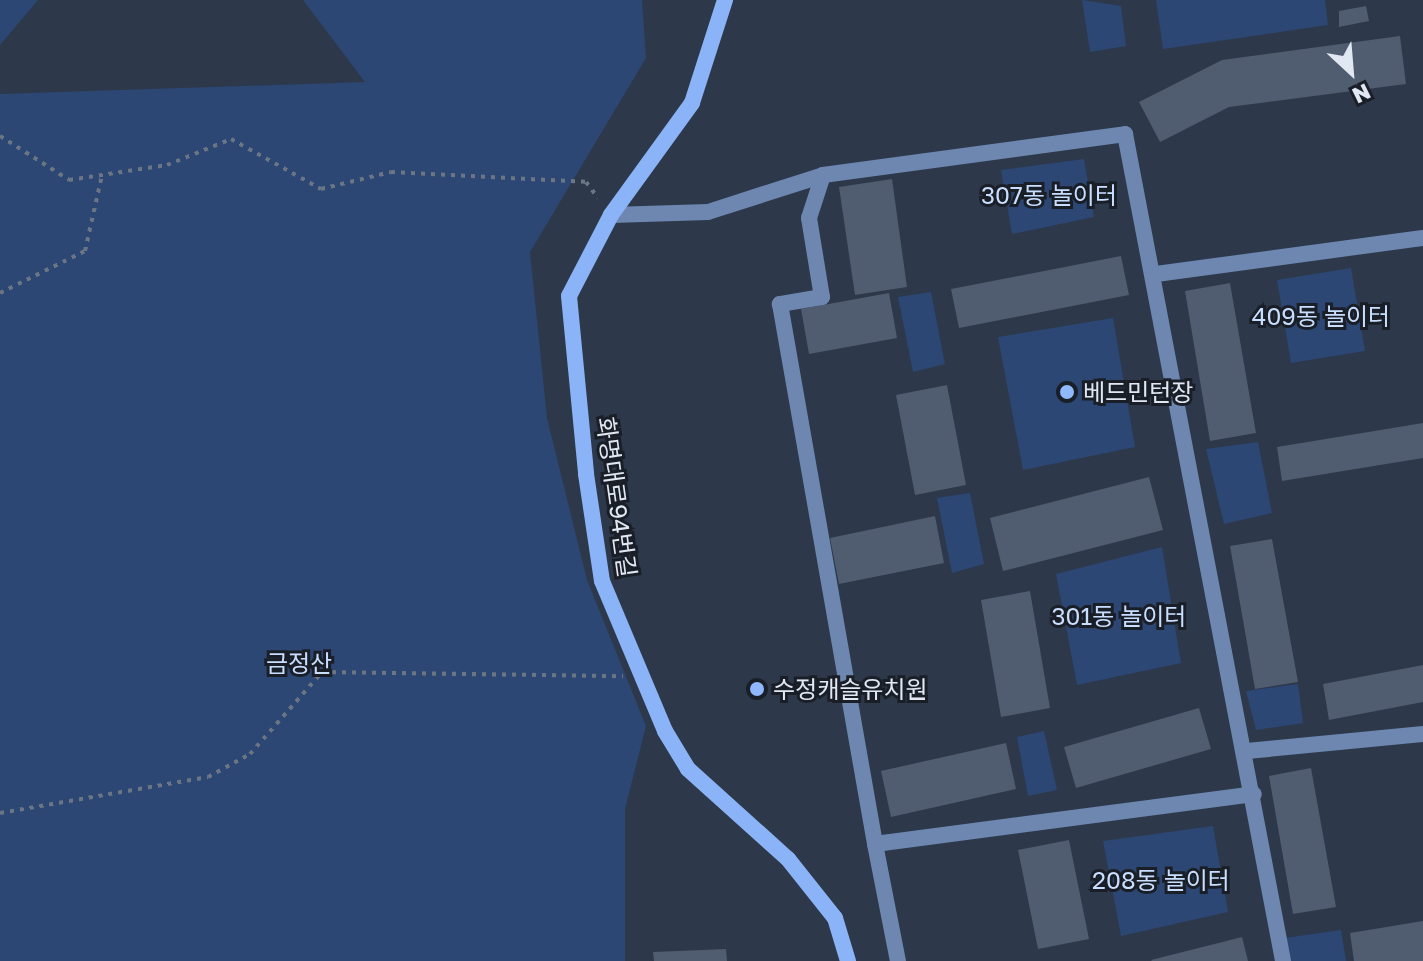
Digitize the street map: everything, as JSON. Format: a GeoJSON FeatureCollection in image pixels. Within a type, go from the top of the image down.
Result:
{"type":"FeatureCollection","features":[{"type":"Feature","properties":{"kind":"street","name":"화명대로94번길"},"geometry":{"type":"LineString","coordinates":[[725,0],[692,103],[611,215],[569,296],[602,581],[642,676],[688,769],[788,859],[835,918],[848,961]]}},
{"type":"Feature","properties":{"kind":"street"},"geometry":{"type":"LineString","coordinates":[[611,215],[708,212],[823,175],[1125,134],[1156,274],[1247,751],[1283,961]]}},
{"type":"Feature","properties":{"kind":"street"},"geometry":{"type":"LineString","coordinates":[[823,175],[809,218],[822,297],[780,304],[898,961]]}},
{"type":"Feature","properties":{"kind":"street"},"geometry":{"type":"LineString","coordinates":[[1156,274],[1423,238]]}},
{"type":"Feature","properties":{"kind":"street"},"geometry":{"type":"LineString","coordinates":[[1247,751],[1423,734]]}},
{"type":"Feature","properties":{"kind":"street"},"geometry":{"type":"LineString","coordinates":[[875,844],[1254,794]]}},
{"type":"Feature","properties":{"kind":"path"},"geometry":{"type":"LineString","coordinates":[[0,136],[69,180],[167,165],[231,139],[321,189],[391,172],[586,182],[611,215]]}},
{"type":"Feature","properties":{"kind":"path"},"geometry":{"type":"LineString","coordinates":[[0,293],[85,251],[102,175]]}},
{"type":"Feature","properties":{"kind":"path"},"geometry":{"type":"LineString","coordinates":[[0,813],[208,777],[250,754],[322,672],[642,676]]}},
{"type":"Feature","properties":{"kind":"green space"},"geometry":{"type":"Polygon","coordinates":[[[0,0],[38,0],[0,45],[0,0]]]}},
{"type":"Feature","properties":{"kind":"green space","name":"금정산"},"geometry":{"type":"Polygon","coordinates":[[[303,0],[642,0],[646,58],[530,252],[547,418],[587,580],[646,726],[625,809],[625,961],[0,961],[0,94],[365,82],[303,0]]]}},
{"type":"Feature","properties":{"kind":"green space"},"geometry":{"type":"Polygon","coordinates":[[[1082,0],[1121,6],[1126,46],[1090,52],[1082,0]]]}},
{"type":"Feature","properties":{"kind":"green space"},"geometry":{"type":"Polygon","coordinates":[[[1156,0],[1325,0],[1328,25],[1163,49],[1156,0]]]}},
{"type":"Feature","properties":{"kind":"green space","name":"307동 놀이터"},"geometry":{"type":"Polygon","coordinates":[[[1084,159],[1094,217],[1012,234],[1001,170],[1084,159]]]}},
{"type":"Feature","properties":{"kind":"green space","name":"409동 놀이터"},"geometry":{"type":"Polygon","coordinates":[[[1351,268],[1365,351],[1291,363],[1277,280],[1351,268]]]}},
{"type":"Feature","properties":{"kind":"green space"},"geometry":{"type":"Polygon","coordinates":[[[931,292],[945,364],[913,372],[898,297],[931,292]]]}},
{"type":"Feature","properties":{"kind":"green space","name":"베드민턴장"},"geometry":{"type":"Polygon","coordinates":[[[1113,318],[1135,447],[1023,470],[998,337],[1113,318]]]}},
{"type":"Feature","properties":{"kind":"green space"},"geometry":{"type":"Polygon","coordinates":[[[1258,442],[1272,513],[1224,524],[1206,449],[1258,442]]]}},
{"type":"Feature","properties":{"kind":"green space"},"geometry":{"type":"Polygon","coordinates":[[[970,493],[984,564],[952,573],[937,498],[970,493]]]}},
{"type":"Feature","properties":{"kind":"green space","name":"301동 놀이터"},"geometry":{"type":"Polygon","coordinates":[[[1162,547],[1181,663],[1077,685],[1056,574],[1162,547]]]}},
{"type":"Feature","properties":{"kind":"green space"},"geometry":{"type":"Polygon","coordinates":[[[1298,684],[1303,723],[1256,730],[1246,691],[1298,684]]]}},
{"type":"Feature","properties":{"kind":"green space"},"geometry":{"type":"Polygon","coordinates":[[[1044,731],[1057,790],[1028,796],[1017,737],[1044,731]]]}},
{"type":"Feature","properties":{"kind":"green space","name":"208동 놀이터"},"geometry":{"type":"Polygon","coordinates":[[[1213,826],[1228,912],[1121,936],[1103,841],[1213,826]]]}},
{"type":"Feature","properties":{"kind":"green space"},"geometry":{"type":"Polygon","coordinates":[[[1341,930],[1346,961],[1290,961],[1285,938],[1341,930]]]}},
{"type":"Feature","properties":{"kind":"building"},"geometry":{"type":"Polygon","coordinates":[[[1366,6],[1369,21],[1339,27],[1339,11],[1366,6]]]}},
{"type":"Feature","properties":{"kind":"building"},"geometry":{"type":"Polygon","coordinates":[[[1400,36],[1406,84],[1229,107],[1160,142],[1139,102],[1222,60],[1400,36]]]}},
{"type":"Feature","properties":{"kind":"building"},"geometry":{"type":"Polygon","coordinates":[[[892,179],[907,287],[855,295],[839,187],[892,179]]]}},
{"type":"Feature","properties":{"kind":"building"},"geometry":{"type":"Polygon","coordinates":[[[1121,256],[1129,295],[959,328],[951,289],[1121,256]]]}},
{"type":"Feature","properties":{"kind":"building"},"geometry":{"type":"Polygon","coordinates":[[[1230,283],[1256,433],[1210,441],[1185,291],[1230,283]]]}},
{"type":"Feature","properties":{"kind":"building"},"geometry":{"type":"Polygon","coordinates":[[[889,293],[897,338],[809,354],[801,309],[889,293]]]}},
{"type":"Feature","properties":{"kind":"building"},"geometry":{"type":"Polygon","coordinates":[[[947,385],[966,485],[915,495],[896,395],[947,385]]]}},
{"type":"Feature","properties":{"kind":"building"},"geometry":{"type":"Polygon","coordinates":[[[1423,423],[1423,458],[1282,481],[1277,447],[1423,423]]]}},
{"type":"Feature","properties":{"kind":"building"},"geometry":{"type":"Polygon","coordinates":[[[1149,477],[1163,530],[1003,571],[990,518],[1149,477]]]}},
{"type":"Feature","properties":{"kind":"building"},"geometry":{"type":"Polygon","coordinates":[[[935,516],[944,563],[839,584],[830,538],[935,516]]]}},
{"type":"Feature","properties":{"kind":"building"},"geometry":{"type":"Polygon","coordinates":[[[1272,539],[1298,682],[1255,689],[1230,546],[1272,539]]]}},
{"type":"Feature","properties":{"kind":"building"},"geometry":{"type":"Polygon","coordinates":[[[1030,591],[1050,708],[1001,717],[981,600],[1030,591]]]}},
{"type":"Feature","properties":{"kind":"building"},"geometry":{"type":"Polygon","coordinates":[[[1423,665],[1423,702],[1329,720],[1323,684],[1423,665]]]}},
{"type":"Feature","properties":{"kind":"building"},"geometry":{"type":"Polygon","coordinates":[[[1199,708],[1211,749],[1076,788],[1064,747],[1199,708]]]}},
{"type":"Feature","properties":{"kind":"building"},"geometry":{"type":"Polygon","coordinates":[[[1006,743],[1016,789],[891,817],[881,771],[1006,743]]]}},
{"type":"Feature","properties":{"kind":"building"},"geometry":{"type":"Polygon","coordinates":[[[1311,768],[1336,907],[1293,914],[1269,776],[1311,768]]]}},
{"type":"Feature","properties":{"kind":"building"},"geometry":{"type":"Polygon","coordinates":[[[1069,840],[1089,939],[1038,949],[1018,850],[1069,840]]]}},
{"type":"Feature","properties":{"kind":"building"},"geometry":{"type":"Polygon","coordinates":[[[1423,921],[1423,961],[1354,961],[1350,933],[1423,921]]]}},
{"type":"Feature","properties":{"kind":"building"},"geometry":{"type":"Polygon","coordinates":[[[1242,937],[1248,961],[1151,960],[1242,937]]]}},
{"type":"Feature","properties":{"kind":"building"},"geometry":{"type":"Polygon","coordinates":[[[726,949],[727,961],[654,961],[653,952],[726,949]]]}},
{"type":"Feature","properties":{"kind":"place","name":"베드민턴장"},"geometry":{"type":"Point","coordinates":[1067,392]}},
{"type":"Feature","properties":{"kind":"place","name":"수정캐슬유치원"},"geometry":{"type":"Point","coordinates":[757,689]}}]}
